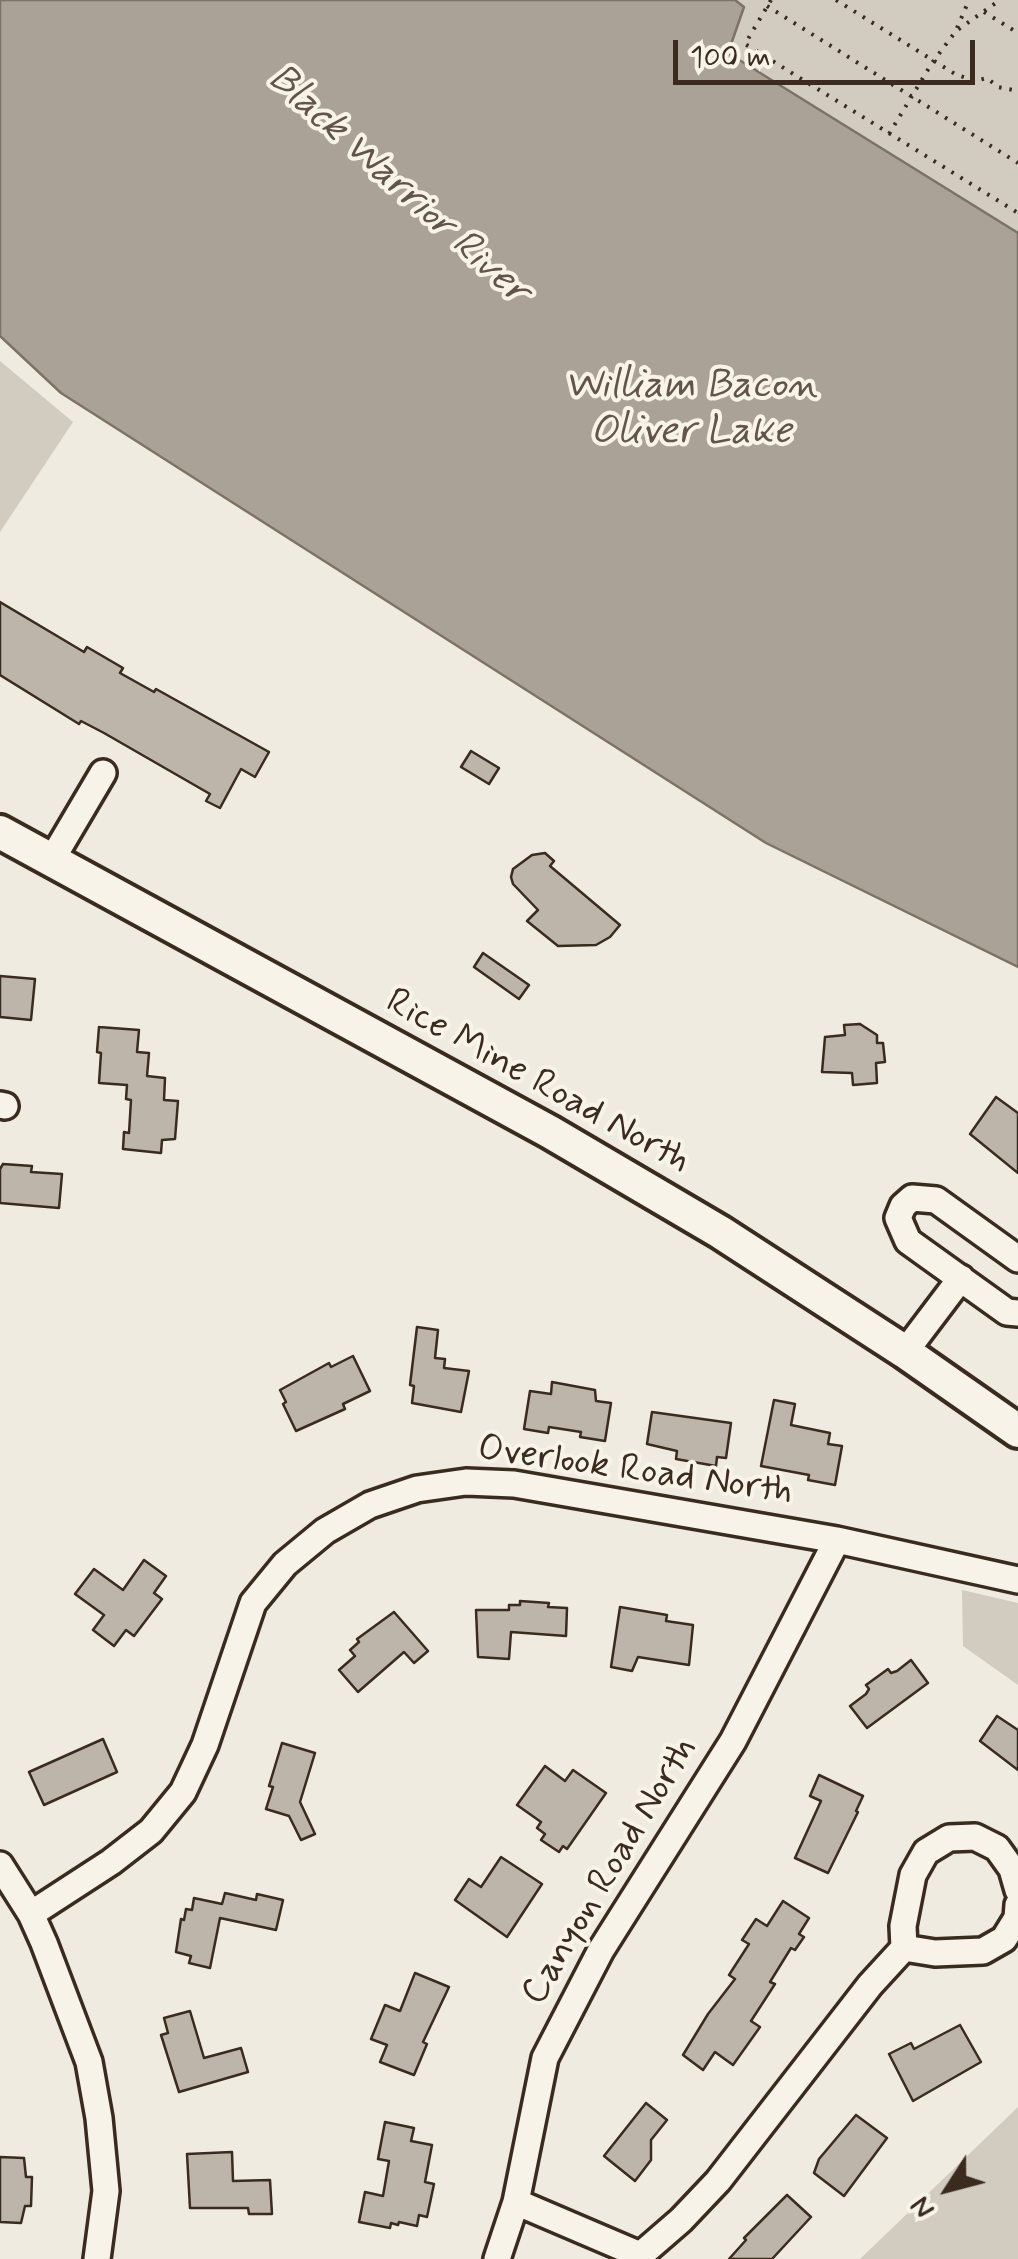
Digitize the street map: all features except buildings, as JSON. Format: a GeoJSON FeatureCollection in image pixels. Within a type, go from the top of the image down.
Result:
{"type":"FeatureCollection","features":[{"type":"Feature","properties":{"kind":"main road","name":"Rice Mine Road North"},"geometry":{"type":"LineString","coordinates":[[0,832],[550,1132],[720,1232],[1018,1432]]}},
{"type":"Feature","properties":{"kind":"street"},"geometry":{"type":"LineString","coordinates":[[51,861],[103,773]]}},
{"type":"Feature","properties":{"kind":"street"},"geometry":{"type":"LineString","coordinates":[[1018,1259],[936,1200],[912,1198],[898,1218],[908,1240],[1008,1312],[1018,1313]]}},
{"type":"Feature","properties":{"kind":"street"},"geometry":{"type":"LineString","coordinates":[[904,1352],[961,1278]]}},
{"type":"Feature","properties":{"kind":"street","name":"Overlook Road North"},"geometry":{"type":"LineString","coordinates":[[31,1914],[111,1862],[151,1830],[184,1792],[205,1745],[253,1603],[285,1564],[325,1531],[370,1506],[417,1489],[466,1482],[514,1484],[837,1540],[1018,1580]]}},
{"type":"Feature","properties":{"kind":"street","name":"Canyon Road North"},"geometry":{"type":"LineString","coordinates":[[498,2259],[516,2202],[545,2058],[602,1950],[733,1741],[837,1540]]}},
{"type":"Feature","properties":{"kind":"street"},"geometry":{"type":"LineString","coordinates":[[516,2202],[638,2257],[718,2181],[904,1948],[903,1926],[913,1875],[926,1852],[949,1838],[975,1837],[997,1848],[1012,1868],[1018,1890]]}},
{"type":"Feature","properties":{"kind":"street"},"geometry":{"type":"LineString","coordinates":[[0,1865],[31,1914],[88,2062],[99,2118],[106,2191],[98,2259]]}},
{"type":"Feature","properties":{"kind":"street"},"geometry":{"type":"LineString","coordinates":[[904,1948],[948,1954],[983,1951],[1004,1939],[1017,1918],[1018,1905]]}},
{"type":"Feature","properties":{"kind":"path"},"geometry":{"type":"LineString","coordinates":[[836,0],[932,63],[975,82],[987,78],[998,87],[1018,91]]}},
{"type":"Feature","properties":{"kind":"path"},"geometry":{"type":"LineString","coordinates":[[888,134],[956,31],[968,0]]}},
{"type":"Feature","properties":{"kind":"path"},"geometry":{"type":"LineString","coordinates":[[956,31],[997,0]]}},
{"type":"Feature","properties":{"kind":"path"},"geometry":{"type":"LineString","coordinates":[[1018,155],[1016,162],[769,3],[745,44],[1018,213]]}},
{"type":"Feature","properties":{"kind":"path"},"geometry":{"type":"LineString","coordinates":[[984,12],[1018,33]]}},
{"type":"Feature","properties":{"kind":"shaded area"},"geometry":{"type":"Polygon","coordinates":[[[735,0],[1018,0],[1018,233],[728,53],[744,7],[735,0]]]}},
{"type":"Feature","properties":{"kind":"shaded area"},"geometry":{"type":"Polygon","coordinates":[[[0,361],[73,422],[0,532],[0,361]]]}},
{"type":"Feature","properties":{"kind":"shaded area"},"geometry":{"type":"Polygon","coordinates":[[[962,1590],[1018,1603],[1018,1685],[963,1646],[962,1590]]]}},
{"type":"Feature","properties":{"kind":"shaded area"},"geometry":{"type":"Polygon","coordinates":[[[1018,2107],[1018,2259],[860,2259],[1018,2107]]]}},
{"type":"Feature","properties":{"kind":"water","name":"William Bacon Oliver Lake"},"geometry":{"type":"Polygon","coordinates":[[[0,0],[735,0],[744,7],[728,53],[1018,233],[1018,967],[766,843],[61,393],[0,336],[0,0]]]}},
{"type":"Feature","properties":{"kind":"water label","name":"Black Warrior River"},"geometry":{"type":"Point","coordinates":[397,186]}}]}
